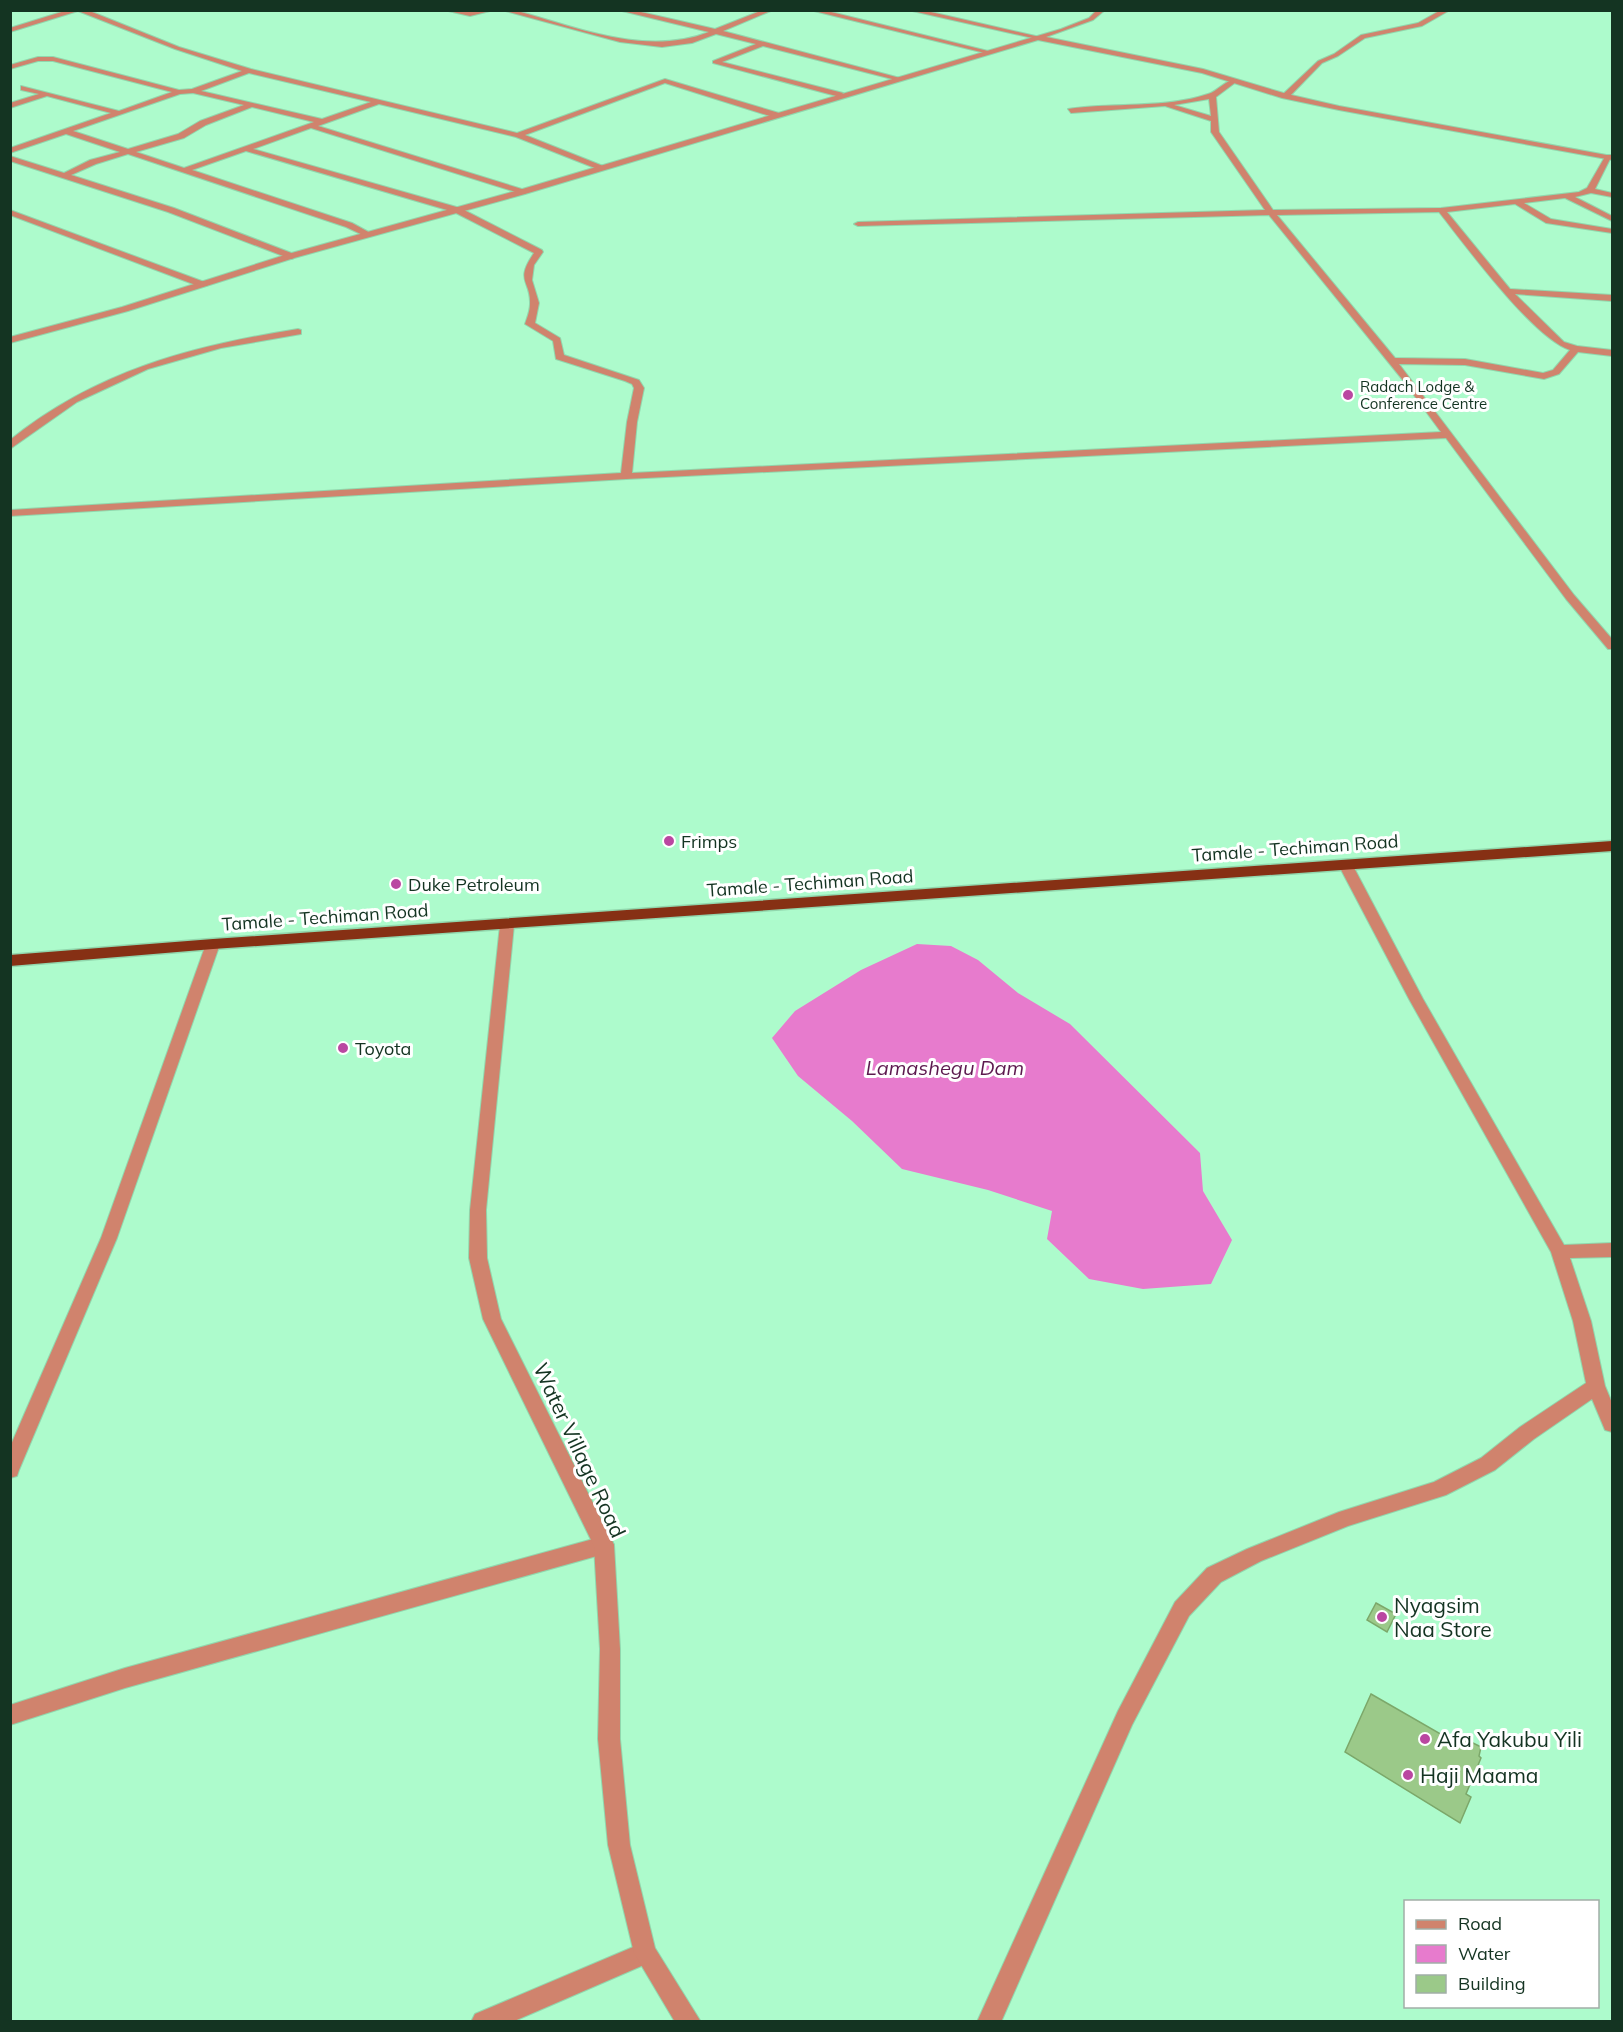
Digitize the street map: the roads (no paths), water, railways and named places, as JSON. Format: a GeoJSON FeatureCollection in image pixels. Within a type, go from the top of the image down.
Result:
{"type":"FeatureCollection","features":[{"type":"Feature","properties":{"kind":"highway","name":"Tamale - Techiman Road"},"geometry":{"type":"LineString","coordinates":[[10,961],[213,944],[1612,846]]}},
{"type":"Feature","properties":{"kind":"street"},"geometry":{"type":"LineString","coordinates":[[10,30],[78,10],[177,48],[249,70],[518,135],[600,168]]}},
{"type":"Feature","properties":{"kind":"street"},"geometry":{"type":"LineString","coordinates":[[447,10],[470,14],[491,10]]}},
{"type":"Feature","properties":{"kind":"street"},"geometry":{"type":"LineString","coordinates":[[505,10],[645,44],[680,44],[718,32],[770,10]]}},
{"type":"Feature","properties":{"kind":"street"},"geometry":{"type":"LineString","coordinates":[[621,10],[718,32],[896,78]]}},
{"type":"Feature","properties":{"kind":"street"},"geometry":{"type":"LineString","coordinates":[[813,10],[984,51]]}},
{"type":"Feature","properties":{"kind":"street"},"geometry":{"type":"LineString","coordinates":[[858,224],[1440,210],[1568,197],[1586,193],[1611,157],[1285,96],[1197,69],[911,10]]}},
{"type":"Feature","properties":{"kind":"street"},"geometry":{"type":"LineString","coordinates":[[10,340],[204,285],[291,256],[522,192],[984,51],[1081,24],[1102,10]]}},
{"type":"Feature","properties":{"kind":"street"},"geometry":{"type":"LineString","coordinates":[[1285,96],[1320,62],[1336,55],[1363,36],[1420,25],[1447,10]]}},
{"type":"Feature","properties":{"kind":"street"},"geometry":{"type":"LineString","coordinates":[[761,44],[716,62],[840,95]]}},
{"type":"Feature","properties":{"kind":"street"},"geometry":{"type":"LineString","coordinates":[[10,67],[38,59],[53,59],[179,92]]}},
{"type":"Feature","properties":{"kind":"street"},"geometry":{"type":"LineString","coordinates":[[10,151],[65,130],[179,92],[193,91],[249,70]]}},
{"type":"Feature","properties":{"kind":"street"},"geometry":{"type":"LineString","coordinates":[[518,135],[665,81],[776,115]]}},
{"type":"Feature","properties":{"kind":"street"},"geometry":{"type":"LineString","coordinates":[[1071,111],[1164,104],[1212,96],[1234,81]]}},
{"type":"Feature","properties":{"kind":"street"},"geometry":{"type":"LineString","coordinates":[[24,88],[119,113]]}},
{"type":"Feature","properties":{"kind":"street"},"geometry":{"type":"LineString","coordinates":[[193,91],[249,106],[271,107],[323,122]]}},
{"type":"Feature","properties":{"kind":"street"},"geometry":{"type":"LineString","coordinates":[[10,106],[47,94]]}},
{"type":"Feature","properties":{"kind":"street"},"geometry":{"type":"LineString","coordinates":[[1212,96],[1216,109],[1215,132],[1272,214],[1392,361],[1570,597],[1612,646]]}},
{"type":"Feature","properties":{"kind":"street"},"geometry":{"type":"LineString","coordinates":[[183,171],[378,102]]}},
{"type":"Feature","properties":{"kind":"street"},"geometry":{"type":"LineString","coordinates":[[1164,104],[1214,120]]}},
{"type":"Feature","properties":{"kind":"street"},"geometry":{"type":"LineString","coordinates":[[64,175],[125,152],[182,136],[203,123],[249,106]]}},
{"type":"Feature","properties":{"kind":"street"},"geometry":{"type":"LineString","coordinates":[[312,126],[522,192]]}},
{"type":"Feature","properties":{"kind":"street"},"geometry":{"type":"LineString","coordinates":[[65,130],[125,152],[349,225],[370,235]]}},
{"type":"Feature","properties":{"kind":"street"},"geometry":{"type":"LineString","coordinates":[[246,149],[457,210],[539,252],[530,265],[529,272],[529,287],[535,303],[530,324],[557,340],[559,357],[636,382],[639,388],[632,422],[626,476]]}},
{"type":"Feature","properties":{"kind":"street"},"geometry":{"type":"LineString","coordinates":[[10,158],[171,210],[291,256]]}},
{"type":"Feature","properties":{"kind":"street"},"geometry":{"type":"LineString","coordinates":[[1590,190],[1612,195]]}},
{"type":"Feature","properties":{"kind":"street"},"geometry":{"type":"LineString","coordinates":[[1517,202],[1549,221],[1611,231],[1612,220],[1568,197]]}},
{"type":"Feature","properties":{"kind":"street"},"geometry":{"type":"LineString","coordinates":[[1440,210],[1507,291],[1561,344],[1576,349],[1612,353]]}},
{"type":"Feature","properties":{"kind":"street"},"geometry":{"type":"LineString","coordinates":[[10,212],[204,285]]}},
{"type":"Feature","properties":{"kind":"street"},"geometry":{"type":"LineString","coordinates":[[1507,291],[1612,298]]}},
{"type":"Feature","properties":{"kind":"street"},"geometry":{"type":"LineString","coordinates":[[10,446],[85,393],[122,377],[215,346],[298,332]]}},
{"type":"Feature","properties":{"kind":"street"},"geometry":{"type":"LineString","coordinates":[[1392,361],[1465,362],[1544,376],[1556,372],[1576,349]]}},
{"type":"Feature","properties":{"kind":"street"},"geometry":{"type":"LineString","coordinates":[[10,513],[626,476],[1446,435]]}},
{"type":"Feature","properties":{"kind":"street"},"geometry":{"type":"LineString","coordinates":[[1345,864],[1416,999],[1559,1252],[1582,1321],[1596,1386],[1612,1424]]}},
{"type":"Feature","properties":{"kind":"street","name":"Water Village Road"},"geometry":{"type":"LineString","coordinates":[[507,925],[478,1210],[478,1258],[492,1319],[604,1545],[610,1649],[609,1739],[619,1845],[645,1953],[688,2022]]}},
{"type":"Feature","properties":{"kind":"street"},"geometry":{"type":"LineString","coordinates":[[10,1470],[109,1238],[213,944]]}},
{"type":"Feature","properties":{"kind":"street"},"geometry":{"type":"LineString","coordinates":[[1559,1252],[1612,1250]]}},
{"type":"Feature","properties":{"kind":"street"},"geometry":{"type":"LineString","coordinates":[[988,2022],[1125,1718],[1182,1609],[1214,1575],[1346,1518],[1439,1489],[1488,1464],[1527,1433],[1596,1386]]}},
{"type":"Feature","properties":{"kind":"street"},"geometry":{"type":"LineString","coordinates":[[10,1715],[125,1678],[604,1545]]}},
{"type":"Feature","properties":{"kind":"street"},"geometry":{"type":"LineString","coordinates":[[483,2022],[645,1953]]}},
{"type":"Feature","properties":{"kind":"water","name":"Lamashegu Dam"},"geometry":{"type":"Polygon","coordinates":[[[917,944],[951,946],[978,960],[1018,993],[1070,1024],[1200,1153],[1203,1191],[1232,1240],[1211,1284],[1143,1289],[1089,1279],[1047,1239],[1052,1211],[988,1190],[902,1169],[852,1121],[798,1076],[772,1038],[795,1011],[861,970],[917,944]]]}},
{"type":"Feature","properties":{"kind":"place","name":"Radach Lodge & Conference Centre"},"geometry":{"type":"Point","coordinates":[1348,395]}},
{"type":"Feature","properties":{"kind":"place","name":"Frimps"},"geometry":{"type":"Point","coordinates":[669,841]}},
{"type":"Feature","properties":{"kind":"place","name":"Duke Petroleum"},"geometry":{"type":"Point","coordinates":[396,884]}},
{"type":"Feature","properties":{"kind":"place","name":"Toyota"},"geometry":{"type":"Point","coordinates":[343,1048]}},
{"type":"Feature","properties":{"kind":"place","name":"Nyagsim Naa Store"},"geometry":{"type":"Point","coordinates":[1382,1617]}},
{"type":"Feature","properties":{"kind":"place","name":"Afa Yakubu Yili"},"geometry":{"type":"Point","coordinates":[1425,1739]}},
{"type":"Feature","properties":{"kind":"place","name":"Haji Maama"},"geometry":{"type":"Point","coordinates":[1408,1775]}}]}
